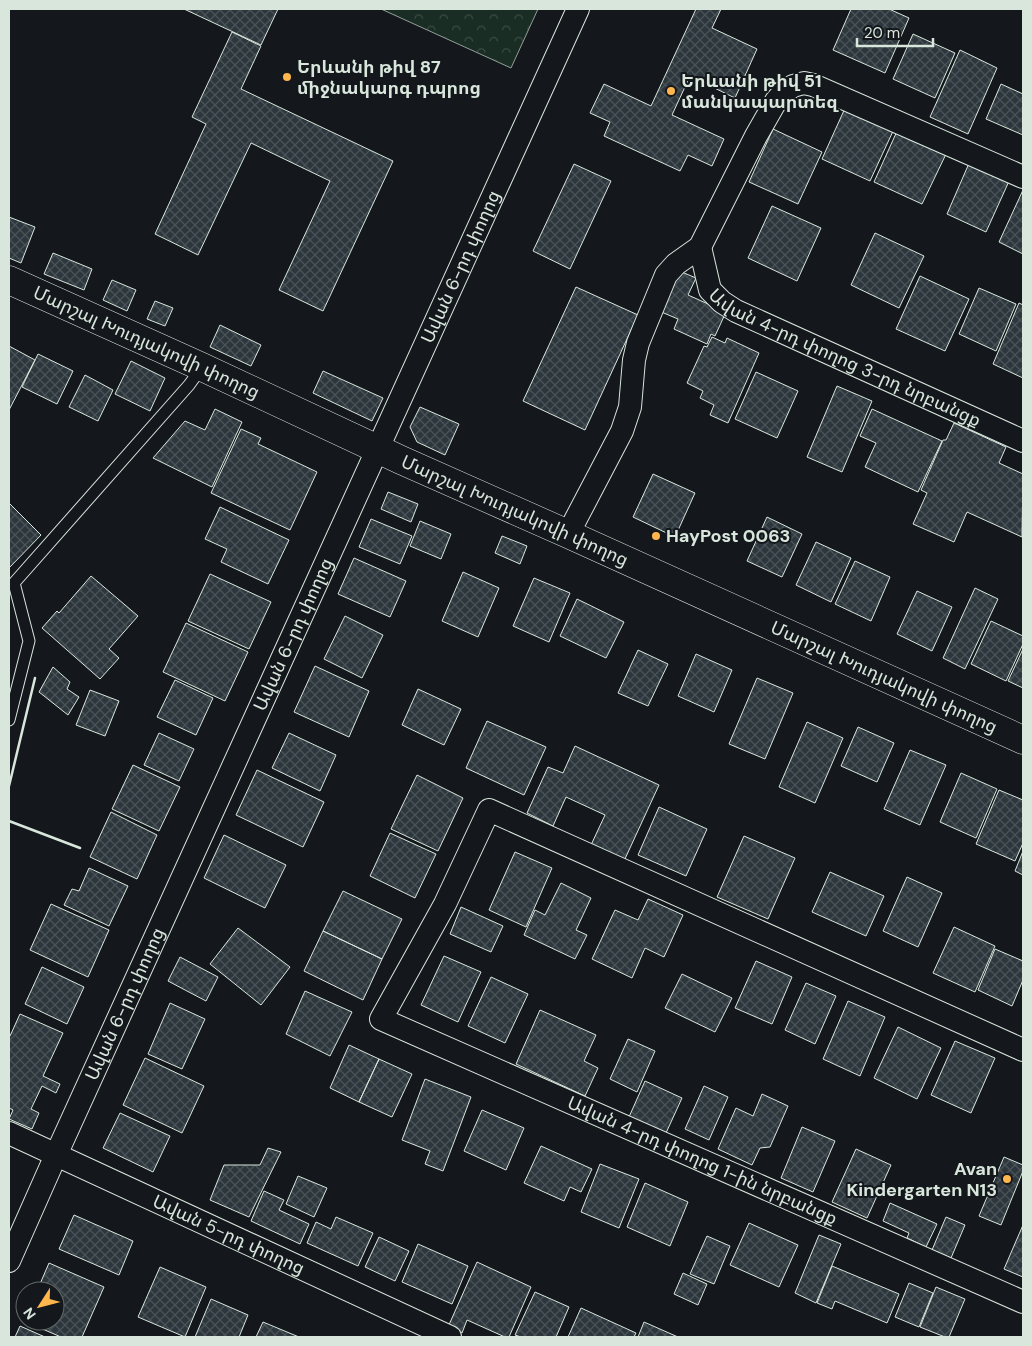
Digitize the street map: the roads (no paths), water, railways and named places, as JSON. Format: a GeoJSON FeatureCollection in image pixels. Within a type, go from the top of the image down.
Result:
{"type":"FeatureCollection","features":[{"type":"Feature","properties":{"kind":"street","name":"Ավան 6-րդ փողոց"},"geometry":{"type":"LineString","coordinates":[[9,1261],[578,9]]}},
{"type":"Feature","properties":{"kind":"street"},"geometry":{"type":"LineString","coordinates":[[568,534],[622,431],[630,407],[634,360],[638,343],[666,275],[676,264],[700,247],[756,136],[776,101],[783,93],[793,86],[813,85],[1023,176]]}},
{"type":"Feature","properties":{"kind":"street","name":"Ավան 4-րդ փողոց 3-րդ նրբանցք"},"geometry":{"type":"LineString","coordinates":[[700,247],[710,290],[722,302],[736,311],[1023,441]]}},
{"type":"Feature","properties":{"kind":"street","name":"Մարշալ Խուդյակովի փողոց"},"geometry":{"type":"LineString","coordinates":[[9,280],[1023,740]]}},
{"type":"Feature","properties":{"kind":"street","name":"Ավան 4-րդ փողոց 1-ին նրբանցք"},"geometry":{"type":"LineString","coordinates":[[1023,1050],[489,810],[445,904],[381,1019],[1023,1302]]}},
{"type":"Feature","properties":{"kind":"street","name":"Ավան 5-րդ փողոց"},"geometry":{"type":"LineString","coordinates":[[9,1133],[450,1337]]}},
{"type":"Feature","properties":{"kind":"lane"},"geometry":{"type":"LineString","coordinates":[[9,720],[28,641],[14,583],[189,385],[202,367]]}},
{"type":"Feature","properties":{"kind":"place","name":"Երևանի թիվ 87 միջնակարգ դպրոց"},"geometry":{"type":"Point","coordinates":[287,77]}},
{"type":"Feature","properties":{"kind":"place","name":"Երևանի թիվ 51 մանկապարտեզ"},"geometry":{"type":"Point","coordinates":[671,91]}},
{"type":"Feature","properties":{"kind":"place","name":"HayPost 0063"},"geometry":{"type":"Point","coordinates":[656,536]}},
{"type":"Feature","properties":{"kind":"place","name":"Avan Kindergarten N13"},"geometry":{"type":"Point","coordinates":[1007,1179]}}]}
